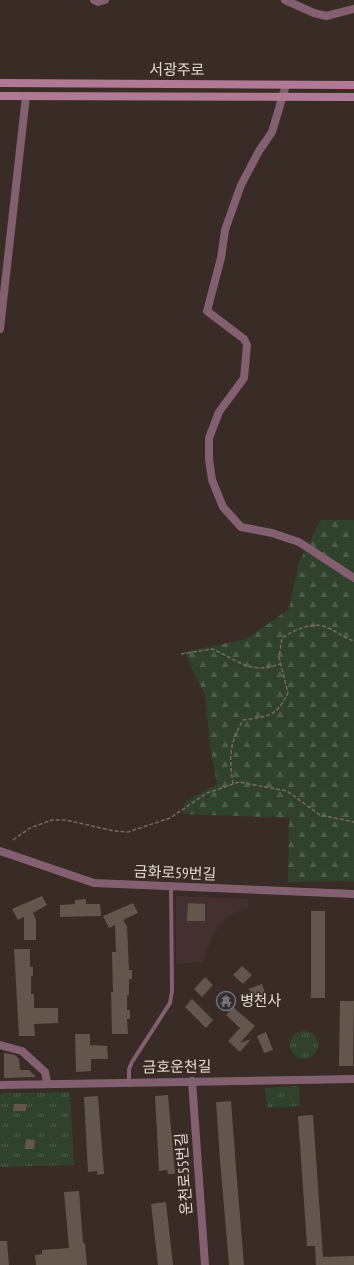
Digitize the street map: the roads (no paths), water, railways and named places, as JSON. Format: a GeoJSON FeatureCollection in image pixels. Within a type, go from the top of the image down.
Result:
{"type":"FeatureCollection","features":[{"type":"Feature","properties":{"kind":"street"},"geometry":{"type":"LineString","coordinates":[[94,0],[98,2],[105,0]]}},
{"type":"Feature","properties":{"kind":"street"},"geometry":{"type":"LineString","coordinates":[[285,0],[314,13],[326,16],[354,9]]}},
{"type":"Feature","properties":{"kind":"street","name":"서광주로"},"geometry":{"type":"LineString","coordinates":[[0,83],[354,85]]}},
{"type":"Feature","properties":{"kind":"street"},"geometry":{"type":"LineString","coordinates":[[286,85],[272,132],[259,151],[241,186],[225,230],[221,258],[207,311],[244,339],[247,344],[244,378],[219,412],[209,438],[209,459],[212,480],[223,507],[241,527],[272,533],[299,542],[354,578]]}},
{"type":"Feature","properties":{"kind":"street","name":"서광주로"},"geometry":{"type":"LineString","coordinates":[[0,96],[354,97]]}},
{"type":"Feature","properties":{"kind":"street"},"geometry":{"type":"LineString","coordinates":[[0,328],[26,96]]}},
{"type":"Feature","properties":{"kind":"street","name":"금화로59번길"},"geometry":{"type":"LineString","coordinates":[[0,851],[94,883],[354,894]]}},
{"type":"Feature","properties":{"kind":"street"},"geometry":{"type":"LineString","coordinates":[[0,1045],[22,1052],[45,1072],[47,1083]]}},
{"type":"Feature","properties":{"kind":"street","name":"금호운천길"},"geometry":{"type":"LineString","coordinates":[[0,1085],[47,1083],[354,1079]]}},
{"type":"Feature","properties":{"kind":"street","name":"운천로55번길"},"geometry":{"type":"LineString","coordinates":[[192,1081],[205,1265]]}},
{"type":"Feature","properties":{"kind":"lane"},"geometry":{"type":"LineString","coordinates":[[129,1082],[129,1069],[132,1062],[170,1003],[172,990],[171,887]]}},
{"type":"Feature","properties":{"kind":"place","name":"병천사"},"geometry":{"type":"Point","coordinates":[226,1001]}}]}
